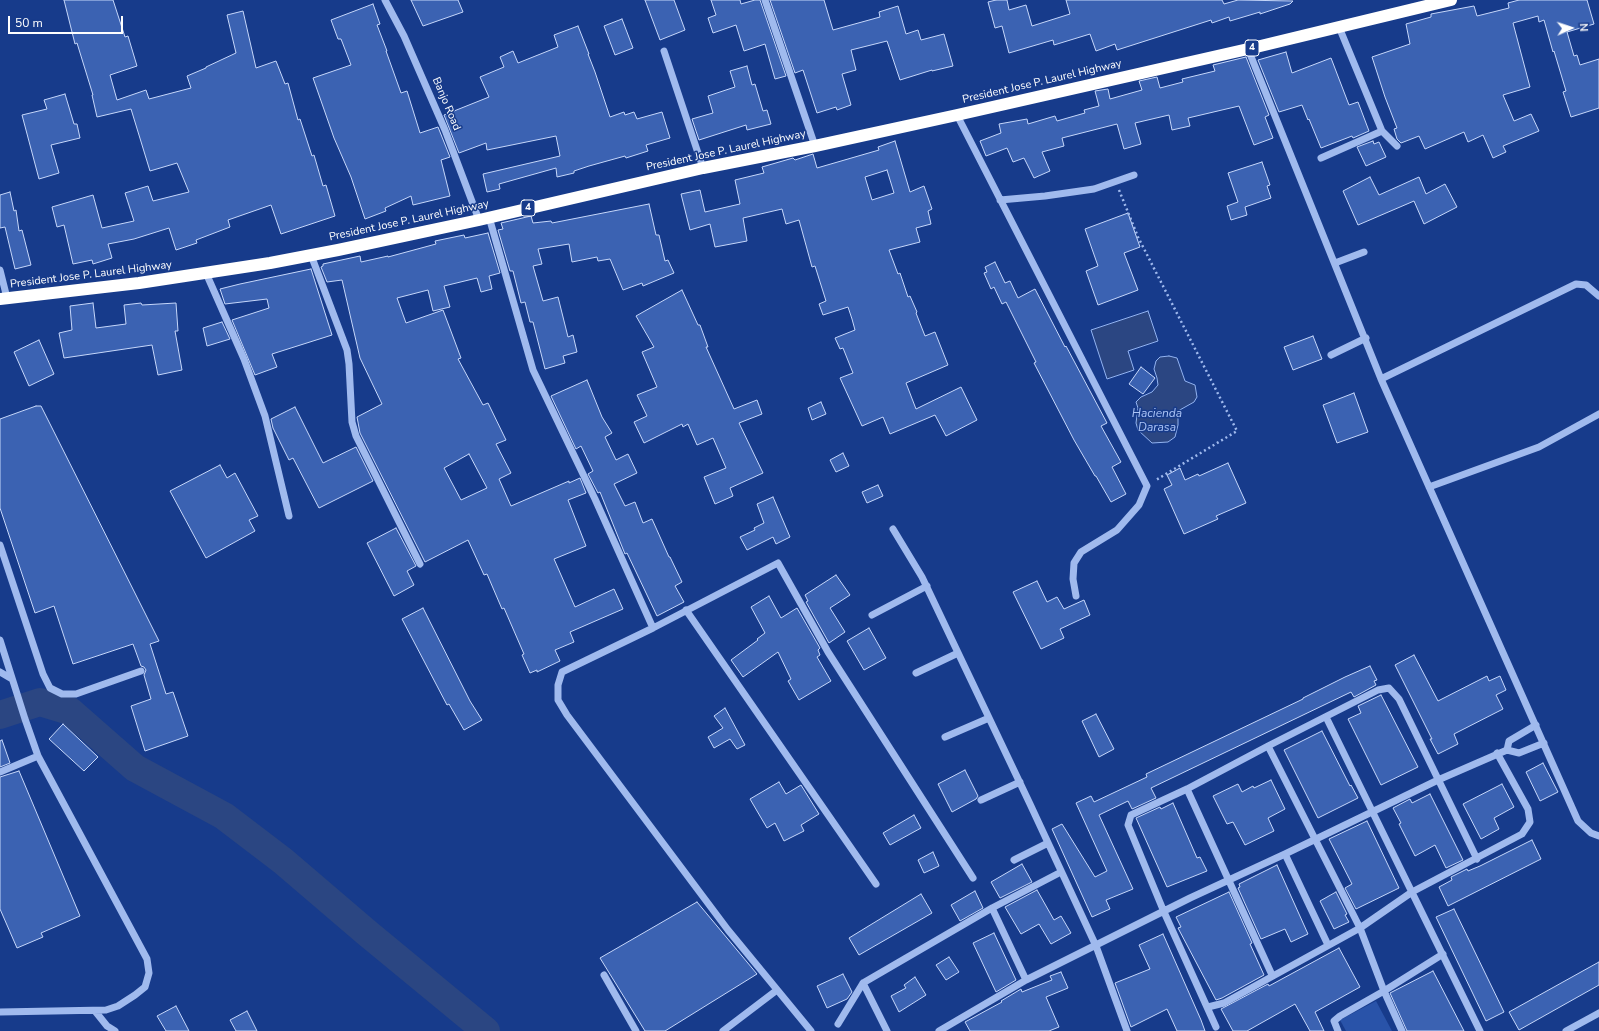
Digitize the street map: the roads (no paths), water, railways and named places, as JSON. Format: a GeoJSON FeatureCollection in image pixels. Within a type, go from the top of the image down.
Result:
{"type":"FeatureCollection","features":[{"type":"Feature","properties":{"kind":"highway","name":"President Jose P. Laurel Highway"},"geometry":{"type":"LineString","coordinates":[[3,298],[138,283],[270,263],[311,255],[484,218],[703,168],[815,146],[957,115],[1248,49],[1451,0]]}},
{"type":"Feature","properties":{"kind":"street","name":"Banjo Road"},"geometry":{"type":"LineString","coordinates":[[386,0],[404,36],[484,218],[533,370],[595,500],[653,628]]}},
{"type":"Feature","properties":{"kind":"street"},"geometry":{"type":"LineString","coordinates":[[765,0],[815,146]]}},
{"type":"Feature","properties":{"kind":"street"},"geometry":{"type":"LineString","coordinates":[[1339,27],[1382,131],[1396,146]]}},
{"type":"Feature","properties":{"kind":"street"},"geometry":{"type":"LineString","coordinates":[[1248,49],[1336,263],[1381,378],[1578,821],[1590,833],[1599,836]]}},
{"type":"Feature","properties":{"kind":"street"},"geometry":{"type":"LineString","coordinates":[[664,51],[703,168]]}},
{"type":"Feature","properties":{"kind":"street"},"geometry":{"type":"LineString","coordinates":[[957,115],[1147,486],[1139,505],[1117,530],[1081,552],[1074,563],[1072,579],[1076,596]]}},
{"type":"Feature","properties":{"kind":"street"},"geometry":{"type":"LineString","coordinates":[[1321,158],[1382,131]]}},
{"type":"Feature","properties":{"kind":"street"},"geometry":{"type":"LineString","coordinates":[[1000,200],[1094,190],[1134,175]]}},
{"type":"Feature","properties":{"kind":"street"},"geometry":{"type":"LineString","coordinates":[[1336,263],[1364,252]]}},
{"type":"Feature","properties":{"kind":"street"},"geometry":{"type":"LineString","coordinates":[[311,255],[347,350],[352,422],[356,436],[420,564]]}},
{"type":"Feature","properties":{"kind":"street"},"geometry":{"type":"LineString","coordinates":[[0,270],[3,298]]}},
{"type":"Feature","properties":{"kind":"street"},"geometry":{"type":"LineString","coordinates":[[206,273],[244,359],[265,416],[289,516]]}},
{"type":"Feature","properties":{"kind":"street"},"geometry":{"type":"LineString","coordinates":[[1381,378],[1576,284],[1586,285],[1599,296]]}},
{"type":"Feature","properties":{"kind":"street"},"geometry":{"type":"LineString","coordinates":[[1331,355],[1366,338]]}},
{"type":"Feature","properties":{"kind":"street"},"geometry":{"type":"LineString","coordinates":[[1430,487],[1539,447],[1599,414]]}},
{"type":"Feature","properties":{"kind":"street"},"geometry":{"type":"LineString","coordinates":[[893,529],[927,586],[1020,782],[1096,946],[1127,1031]]}},
{"type":"Feature","properties":{"kind":"street"},"geometry":{"type":"LineString","coordinates":[[0,545],[43,674],[50,688],[62,694],[76,694],[141,671]]}},
{"type":"Feature","properties":{"kind":"street"},"geometry":{"type":"LineString","coordinates":[[811,1031],[728,930],[567,715],[558,700],[558,685],[562,672],[653,628],[778,563],[828,652],[973,878]]}},
{"type":"Feature","properties":{"kind":"street"},"geometry":{"type":"LineString","coordinates":[[872,614],[927,586]]}},
{"type":"Feature","properties":{"kind":"street"},"geometry":{"type":"LineString","coordinates":[[686,610],[876,884]]}},
{"type":"Feature","properties":{"kind":"street"},"geometry":{"type":"LineString","coordinates":[[0,640],[18,695],[24,719],[38,756],[147,959],[149,973],[145,987],[118,1006],[106,1010],[0,1012]]}},
{"type":"Feature","properties":{"kind":"street"},"geometry":{"type":"LineString","coordinates":[[916,673],[958,653]]}},
{"type":"Feature","properties":{"kind":"street"},"geometry":{"type":"LineString","coordinates":[[0,672],[12,679]]}},
{"type":"Feature","properties":{"kind":"street"},"geometry":{"type":"LineString","coordinates":[[1216,1027],[1164,912],[1128,825],[1131,815],[1187,789],[1378,690],[1389,688],[1399,699],[1476,859]]}},
{"type":"Feature","properties":{"kind":"street"},"geometry":{"type":"LineString","coordinates":[[1326,717],[1480,1031]]}},
{"type":"Feature","properties":{"kind":"street"},"geometry":{"type":"LineString","coordinates":[[945,737],[989,718]]}},
{"type":"Feature","properties":{"kind":"street"},"geometry":{"type":"LineString","coordinates":[[1507,750],[1509,741],[1536,726]]}},
{"type":"Feature","properties":{"kind":"street"},"geometry":{"type":"LineString","coordinates":[[939,1031],[1026,980],[1229,880],[1438,780],[1497,753],[1507,750],[1519,753],[1544,743]]}},
{"type":"Feature","properties":{"kind":"street"},"geometry":{"type":"LineString","coordinates":[[1268,746],[1360,928],[1384,991],[1402,1031]]}},
{"type":"Feature","properties":{"kind":"street"},"geometry":{"type":"LineString","coordinates":[[1208,1007],[1224,1003],[1272,975],[1360,928],[1412,892],[1522,834],[1530,822],[1528,809],[1497,753]]}},
{"type":"Feature","properties":{"kind":"street"},"geometry":{"type":"LineString","coordinates":[[0,772],[38,756]]}},
{"type":"Feature","properties":{"kind":"street"},"geometry":{"type":"LineString","coordinates":[[981,800],[1020,782]]}},
{"type":"Feature","properties":{"kind":"street"},"geometry":{"type":"LineString","coordinates":[[1187,789],[1272,975]]}},
{"type":"Feature","properties":{"kind":"street"},"geometry":{"type":"LineString","coordinates":[[1014,860],[1048,843]]}},
{"type":"Feature","properties":{"kind":"street"},"geometry":{"type":"LineString","coordinates":[[1285,854],[1328,945]]}},
{"type":"Feature","properties":{"kind":"street"},"geometry":{"type":"LineString","coordinates":[[838,1024],[863,983],[992,908],[1061,872]]}},
{"type":"Feature","properties":{"kind":"street"},"geometry":{"type":"LineString","coordinates":[[992,908],[1026,980]]}},
{"type":"Feature","properties":{"kind":"street"},"geometry":{"type":"LineString","coordinates":[[1338,1031],[1334,1021],[1443,954]]}},
{"type":"Feature","properties":{"kind":"street"},"geometry":{"type":"LineString","coordinates":[[604,975],[636,1031]]}},
{"type":"Feature","properties":{"kind":"street"},"geometry":{"type":"LineString","coordinates":[[863,983],[887,1031]]}},
{"type":"Feature","properties":{"kind":"street"},"geometry":{"type":"LineString","coordinates":[[724,1031],[777,990]]}},
{"type":"Feature","properties":{"kind":"street"},"geometry":{"type":"LineString","coordinates":[[95,1011],[107,1026],[115,1031]]}},
{"type":"Feature","properties":{"kind":"street"},"geometry":{"type":"LineString","coordinates":[[1566,1031],[1599,1013]]}},
{"type":"Feature","properties":{"kind":"water"},"geometry":{"type":"Polygon","coordinates":[[[1148,311],[1158,341],[1128,351],[1134,370],[1107,379],[1091,330],[1148,311]]]}},
{"type":"Feature","properties":{"kind":"water","name":"Hacienda Darasa"},"geometry":{"type":"Polygon","coordinates":[[[1169,356],[1177,358],[1185,381],[1195,385],[1197,397],[1194,402],[1178,411],[1178,425],[1175,437],[1168,442],[1152,443],[1138,430],[1136,423],[1138,408],[1136,402],[1141,397],[1152,392],[1158,385],[1154,369],[1156,361],[1160,357],[1169,356]]]}},
{"type":"Feature","properties":{"kind":"waterway"},"geometry":{"type":"LineString","coordinates":[[0,715],[40,702],[70,711],[135,768],[224,816],[283,861],[486,1031]]}}]}
